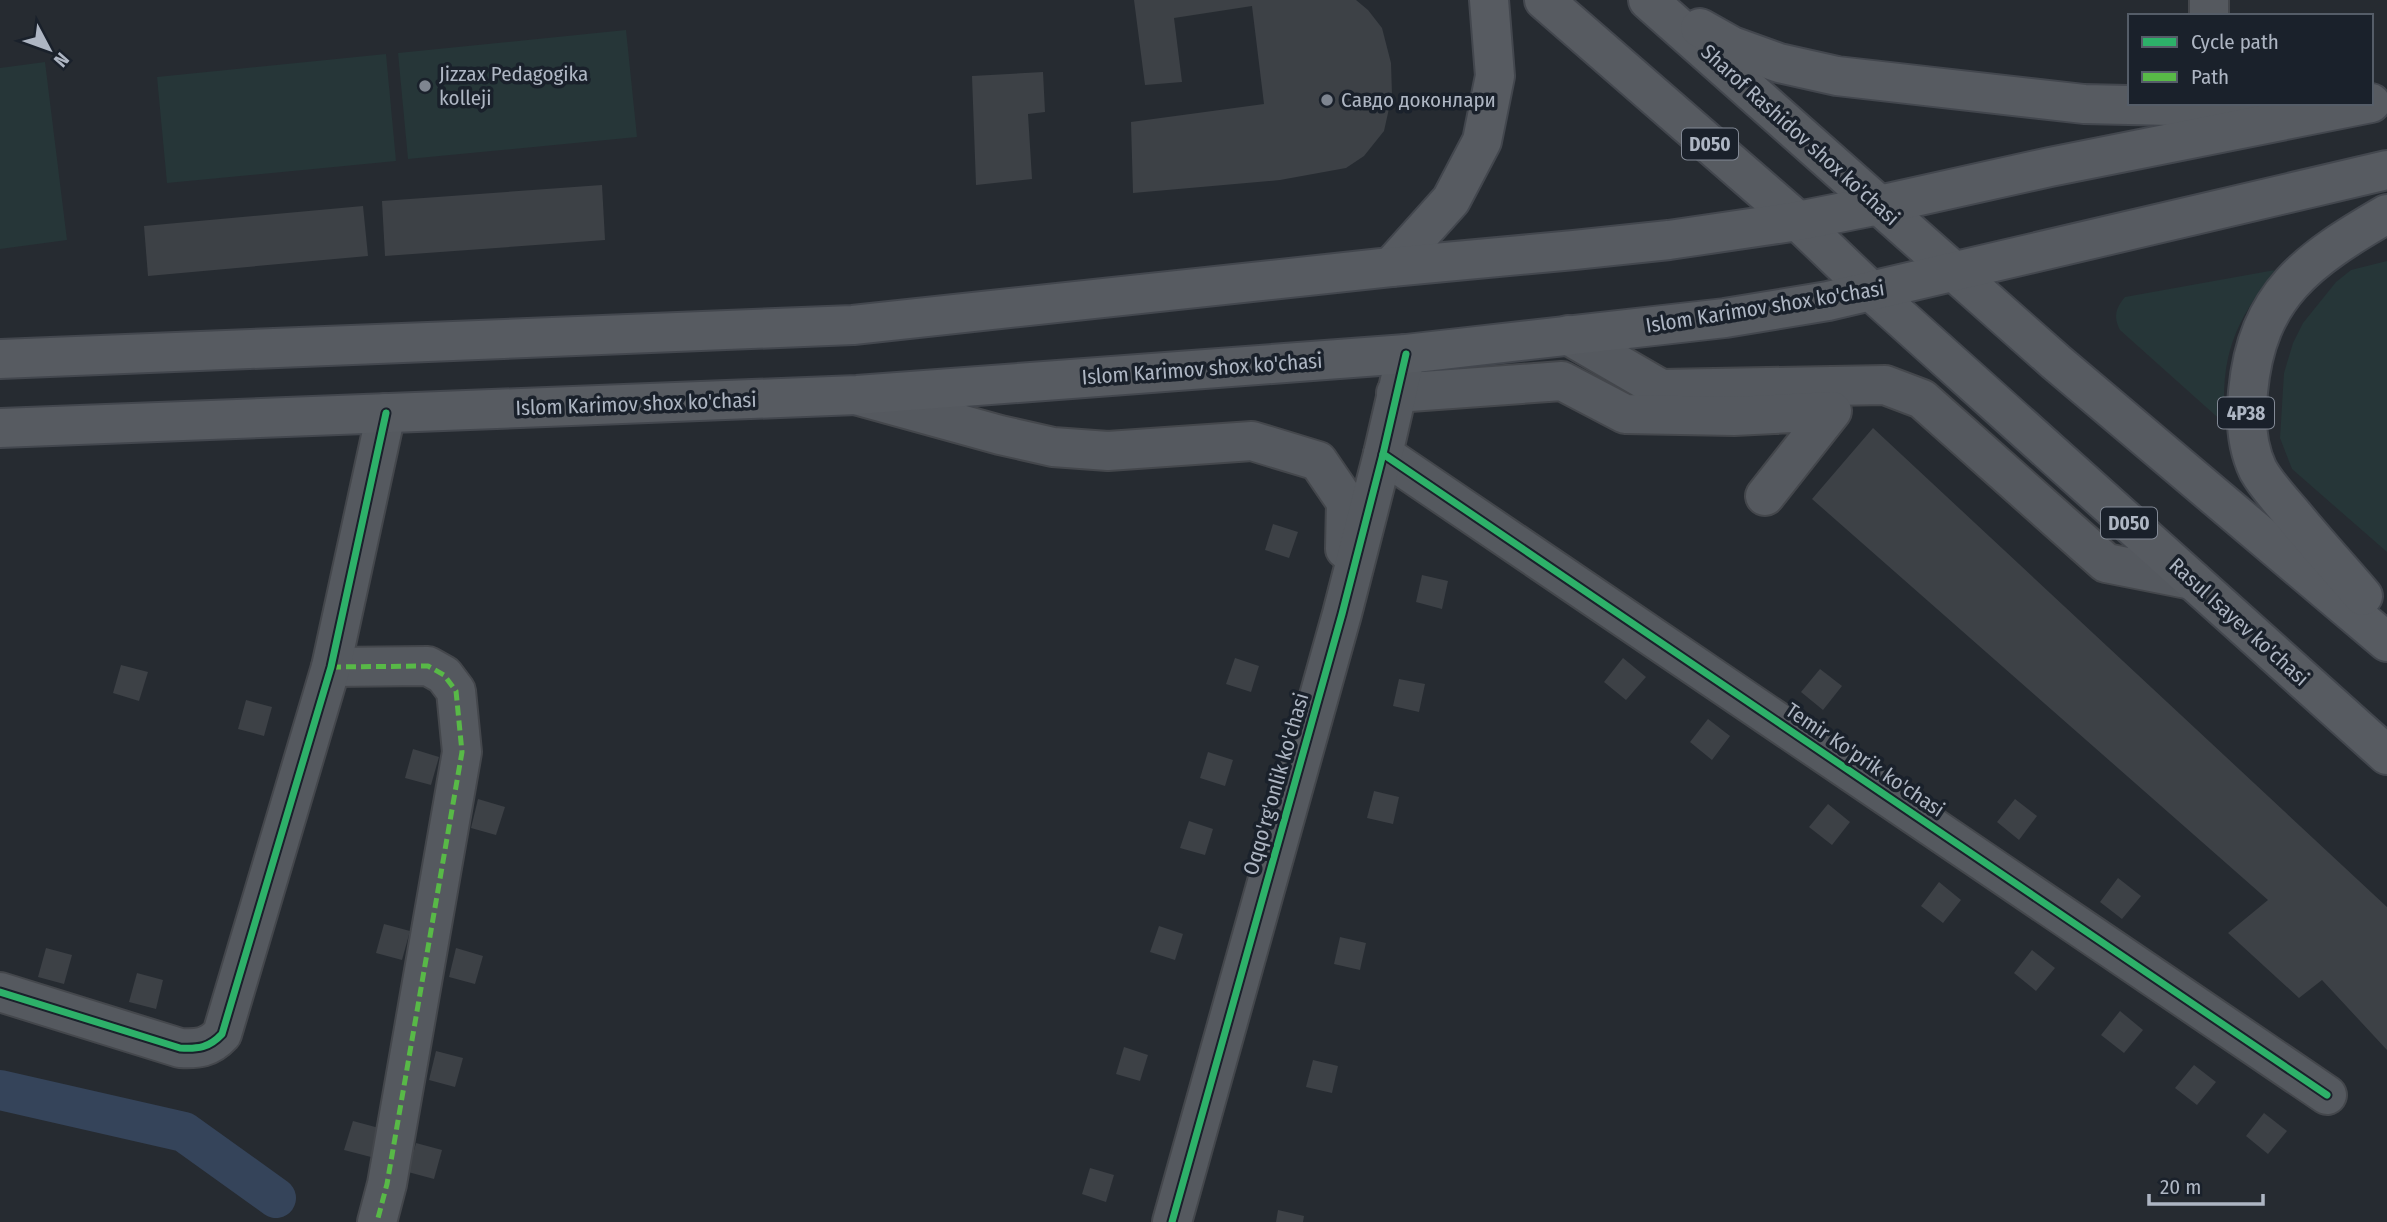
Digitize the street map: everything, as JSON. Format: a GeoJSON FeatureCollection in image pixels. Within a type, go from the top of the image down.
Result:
{"type":"FeatureCollection","features":[{"type":"Feature","properties":{"kind":"main road"},"geometry":{"type":"LineString","coordinates":[[1391,267],[1451,201],[1482,141],[1495,75],[1489,0]]}},
{"type":"Feature","properties":{"kind":"main road","name":"D050"},"geometry":{"type":"LineString","coordinates":[[1544,0],[1798,220],[1872,292]]}},
{"type":"Feature","properties":{"kind":"main road"},"geometry":{"type":"LineString","coordinates":[[1649,0],[1732,46],[1779,62],[1837,76],[2084,104],[2128,104]]}},
{"type":"Feature","properties":{"kind":"main road","name":"Sharof Rashidov shox ko'chasi"},"geometry":{"type":"LineString","coordinates":[[1649,0],[1952,271]]}},
{"type":"Feature","properties":{"kind":"main road"},"geometry":{"type":"LineString","coordinates":[[2208,105],[2332,110]]}},
{"type":"Feature","properties":{"kind":"main road"},"geometry":{"type":"LineString","coordinates":[[0,359],[853,325],[1669,240],[1879,205],[2050,167],[2360,105]]}},
{"type":"Feature","properties":{"kind":"main road","name":"Islom Karimov shox ko'chasi"},"geometry":{"type":"LineString","coordinates":[[0,428],[857,395],[1406,354],[1725,318],[1872,292],[2387,170]]}},
{"type":"Feature","properties":{"kind":"main road","name":"4P38"},"geometry":{"type":"LineString","coordinates":[[2387,214],[2333,245],[2302,271],[2276,300],[2259,337],[2250,372],[2246,411],[2249,447],[2260,472],[2281,501],[2387,625]]}},
{"type":"Feature","properties":{"kind":"main road"},"geometry":{"type":"LineString","coordinates":[[1952,271],[2387,642]]}},
{"type":"Feature","properties":{"kind":"main road","name":"Rasul Isayev ko'chasi"},"geometry":{"type":"LineString","coordinates":[[1872,292],[2387,755]]}},
{"type":"Feature","properties":{"kind":"street"},"geometry":{"type":"LineString","coordinates":[[1568,335],[1661,389],[1885,385],[1922,399],[2106,564],[2192,580]]}},
{"type":"Feature","properties":{"kind":"street","name":"Oqqo'rg'onlik ko'chasi"},"geometry":{"type":"LineString","coordinates":[[1172,1222],[1342,614],[1406,354]]}},
{"type":"Feature","properties":{"kind":"street"},"geometry":{"type":"LineString","coordinates":[[1396,393],[1562,381],[1625,414],[1734,416],[1832,411],[1765,496]]}},
{"type":"Feature","properties":{"kind":"street"},"geometry":{"type":"LineString","coordinates":[[857,395],[1053,447],[1108,451],[1252,441],[1318,461],[1346,502],[1342,614]]}},
{"type":"Feature","properties":{"kind":"street"},"geometry":{"type":"LineString","coordinates":[[0,992],[180,1048],[198,1049],[213,1044],[222,1034],[331,667],[386,413]]}},
{"type":"Feature","properties":{"kind":"street","name":"Temir Ko'prik ko'chasi"},"geometry":{"type":"LineString","coordinates":[[1383,454],[2327,1095]]}},
{"type":"Feature","properties":{"kind":"street"},"geometry":{"type":"LineString","coordinates":[[331,667],[428,666],[444,675],[456,691],[462,752],[387,1184],[377,1222]]}},
{"type":"Feature","properties":{"kind":"shaded area"},"geometry":{"type":"Polygon","coordinates":[[[626,30],[637,137],[408,159],[398,53],[626,30]]]}},
{"type":"Feature","properties":{"kind":"shaded area"},"geometry":{"type":"Polygon","coordinates":[[[386,54],[396,161],[167,183],[157,77],[386,54]]]}},
{"type":"Feature","properties":{"kind":"shaded area"},"geometry":{"type":"Polygon","coordinates":[[[45,62],[67,240],[0,249],[0,68],[45,62]]]}},
{"type":"Feature","properties":{"kind":"shaded area"},"geometry":{"type":"Polygon","coordinates":[[[2387,261],[2387,552],[2292,469],[2280,438],[2284,373],[2293,343],[2303,323],[2336,282],[2351,270],[2387,261]]]}},
{"type":"Feature","properties":{"kind":"shaded area"},"geometry":{"type":"Polygon","coordinates":[[[2275,270],[2249,307],[2233,341],[2225,378],[2225,424],[2120,330],[2118,325],[2116,312],[2125,297],[2275,270]]]}},
{"type":"Feature","properties":{"kind":"building","name":"Cавдо доконлари"},"geometry":{"type":"Polygon","coordinates":[[[1134,0],[1356,0],[1382,28],[1391,63],[1392,95],[1384,131],[1364,156],[1346,168],[1280,180],[1133,193],[1131,122],[1264,104],[1252,6],[1174,18],[1182,82],[1145,85],[1134,0]]]}},
{"type":"Feature","properties":{"kind":"building"},"geometry":{"type":"Polygon","coordinates":[[[1043,72],[1045,112],[1028,114],[1032,179],[976,185],[972,76],[1043,72]]]}},
{"type":"Feature","properties":{"kind":"building"},"geometry":{"type":"Polygon","coordinates":[[[602,185],[605,240],[385,256],[382,201],[602,185]]]}},
{"type":"Feature","properties":{"kind":"building"},"geometry":{"type":"Polygon","coordinates":[[[363,206],[368,256],[148,276],[144,226],[363,206]]]}},
{"type":"Feature","properties":{"kind":"building"},"geometry":{"type":"Polygon","coordinates":[[[1873,428],[2387,907],[2387,1050],[2322,980],[2299,998],[2228,933],[2268,900],[1812,499],[1873,428]]]}},
{"type":"Feature","properties":{"kind":"building"},"geometry":{"type":"Polygon","coordinates":[[[1273,524],[1298,532],[1289,558],[1265,550],[1273,524]]]}},
{"type":"Feature","properties":{"kind":"building"},"geometry":{"type":"Polygon","coordinates":[[[1422,575],[1448,581],[1442,609],[1416,602],[1422,575]]]}},
{"type":"Feature","properties":{"kind":"building"},"geometry":{"type":"Polygon","coordinates":[[[1235,658],[1259,666],[1251,692],[1226,684],[1235,658]]]}},
{"type":"Feature","properties":{"kind":"building"},"geometry":{"type":"Polygon","coordinates":[[[1623,658],[1646,677],[1626,700],[1604,682],[1623,658]]]}},
{"type":"Feature","properties":{"kind":"building"},"geometry":{"type":"Polygon","coordinates":[[[121,665],[148,672],[139,701],[113,693],[121,665]]]}},
{"type":"Feature","properties":{"kind":"building"},"geometry":{"type":"Polygon","coordinates":[[[1820,669],[1842,686],[1823,710],[1801,692],[1820,669]]]}},
{"type":"Feature","properties":{"kind":"building"},"geometry":{"type":"Polygon","coordinates":[[[1399,679],[1425,684],[1419,712],[1393,706],[1399,679]]]}},
{"type":"Feature","properties":{"kind":"building"},"geometry":{"type":"Polygon","coordinates":[[[246,700],[272,707],[264,736],[238,729],[246,700]]]}},
{"type":"Feature","properties":{"kind":"building"},"geometry":{"type":"Polygon","coordinates":[[[1708,719],[1730,736],[1712,760],[1690,742],[1708,719]]]}},
{"type":"Feature","properties":{"kind":"building"},"geometry":{"type":"Polygon","coordinates":[[[413,749],[439,757],[431,785],[405,778],[413,749]]]}},
{"type":"Feature","properties":{"kind":"building"},"geometry":{"type":"Polygon","coordinates":[[[1208,752],[1233,760],[1225,786],[1200,778],[1208,752]]]}},
{"type":"Feature","properties":{"kind":"building"},"geometry":{"type":"Polygon","coordinates":[[[1374,791],[1399,797],[1393,824],[1367,818],[1374,791]]]}},
{"type":"Feature","properties":{"kind":"building"},"geometry":{"type":"Polygon","coordinates":[[[478,799],[505,807],[496,835],[471,828],[478,799]]]}},
{"type":"Feature","properties":{"kind":"building"},"geometry":{"type":"Polygon","coordinates":[[[2015,799],[2037,816],[2019,840],[1997,822],[2015,799]]]}},
{"type":"Feature","properties":{"kind":"building"},"geometry":{"type":"Polygon","coordinates":[[[1828,804],[1850,822],[1832,845],[1809,827],[1828,804]]]}},
{"type":"Feature","properties":{"kind":"building"},"geometry":{"type":"Polygon","coordinates":[[[1189,821],[1213,829],[1205,855],[1180,848],[1189,821]]]}},
{"type":"Feature","properties":{"kind":"building"},"geometry":{"type":"Polygon","coordinates":[[[2118,878],[2141,896],[2122,919],[2100,902],[2118,878]]]}},
{"type":"Feature","properties":{"kind":"building"},"geometry":{"type":"Polygon","coordinates":[[[1939,882],[1961,900],[1943,923],[1921,906],[1939,882]]]}},
{"type":"Feature","properties":{"kind":"building"},"geometry":{"type":"Polygon","coordinates":[[[384,924],[410,931],[402,960],[376,953],[384,924]]]}},
{"type":"Feature","properties":{"kind":"building"},"geometry":{"type":"Polygon","coordinates":[[[1159,926],[1183,934],[1175,960],[1150,952],[1159,926]]]}},
{"type":"Feature","properties":{"kind":"building"},"geometry":{"type":"Polygon","coordinates":[[[1340,937],[1366,943],[1360,970],[1334,964],[1340,937]]]}},
{"type":"Feature","properties":{"kind":"building"},"geometry":{"type":"Polygon","coordinates":[[[46,948],[72,955],[64,984],[38,977],[46,948]]]}},
{"type":"Feature","properties":{"kind":"building"},"geometry":{"type":"Polygon","coordinates":[[[456,948],[483,956],[475,984],[449,977],[456,948]]]}},
{"type":"Feature","properties":{"kind":"building"},"geometry":{"type":"Polygon","coordinates":[[[2032,950],[2055,968],[2036,991],[2014,973],[2032,950]]]}},
{"type":"Feature","properties":{"kind":"building"},"geometry":{"type":"Polygon","coordinates":[[[137,973],[163,980],[156,1009],[129,1002],[137,973]]]}},
{"type":"Feature","properties":{"kind":"building"},"geometry":{"type":"Polygon","coordinates":[[[2120,1011],[2143,1030],[2124,1053],[2101,1035],[2120,1011]]]}},
{"type":"Feature","properties":{"kind":"building"},"geometry":{"type":"Polygon","coordinates":[[[1124,1047],[1148,1055],[1140,1081],[1116,1074],[1124,1047]]]}},
{"type":"Feature","properties":{"kind":"building"},"geometry":{"type":"Polygon","coordinates":[[[436,1051],[463,1058],[455,1087],[429,1080],[436,1051]]]}},
{"type":"Feature","properties":{"kind":"building"},"geometry":{"type":"Polygon","coordinates":[[[1313,1060],[1338,1066],[1332,1093],[1306,1087],[1313,1060]]]}},
{"type":"Feature","properties":{"kind":"building"},"geometry":{"type":"Polygon","coordinates":[[[2194,1065],[2216,1082],[2197,1105],[2175,1088],[2194,1065]]]}},
{"type":"Feature","properties":{"kind":"building"},"geometry":{"type":"Polygon","coordinates":[[[2264,1113],[2287,1131],[2268,1154],[2246,1136],[2264,1113]]]}},
{"type":"Feature","properties":{"kind":"building"},"geometry":{"type":"Polygon","coordinates":[[[353,1121],[379,1128],[371,1157],[344,1150],[353,1121]]]}},
{"type":"Feature","properties":{"kind":"building"},"geometry":{"type":"Polygon","coordinates":[[[416,1143],[442,1150],[434,1179],[408,1172],[416,1143]]]}},
{"type":"Feature","properties":{"kind":"building"},"geometry":{"type":"Polygon","coordinates":[[[1090,1168],[1114,1175],[1106,1202],[1082,1194],[1090,1168]]]}},
{"type":"Feature","properties":{"kind":"building"},"geometry":{"type":"Polygon","coordinates":[[[1278,1210],[1304,1216],[1303,1222],[1276,1222],[1278,1210]]]}},
{"type":"Feature","properties":{"kind":"waterway"},"geometry":{"type":"LineString","coordinates":[[0,1090],[184,1132],[276,1198]]}},
{"type":"Feature","properties":{"kind":"marked path"},"geometry":{"type":"LineString","coordinates":[[331,667],[428,666],[444,675],[456,691],[462,752],[387,1184],[377,1222]]}},
{"type":"Feature","properties":{"kind":"cycle path"},"geometry":{"type":"LineString","coordinates":[[1172,1222],[1342,614],[1406,354]]}},
{"type":"Feature","properties":{"kind":"cycle path"},"geometry":{"type":"LineString","coordinates":[[0,992],[180,1048],[203,1047],[222,1034],[331,667],[386,413]]}},
{"type":"Feature","properties":{"kind":"cycle path"},"geometry":{"type":"LineString","coordinates":[[1383,454],[2327,1095]]}},
{"type":"Feature","properties":{"kind":"place","name":"Jizzax Pedagogika kolleji"},"geometry":{"type":"Point","coordinates":[425,86]}},
{"type":"Feature","properties":{"kind":"place","name":"Cавдо доконлари"},"geometry":{"type":"Point","coordinates":[1327,100]}}]}
